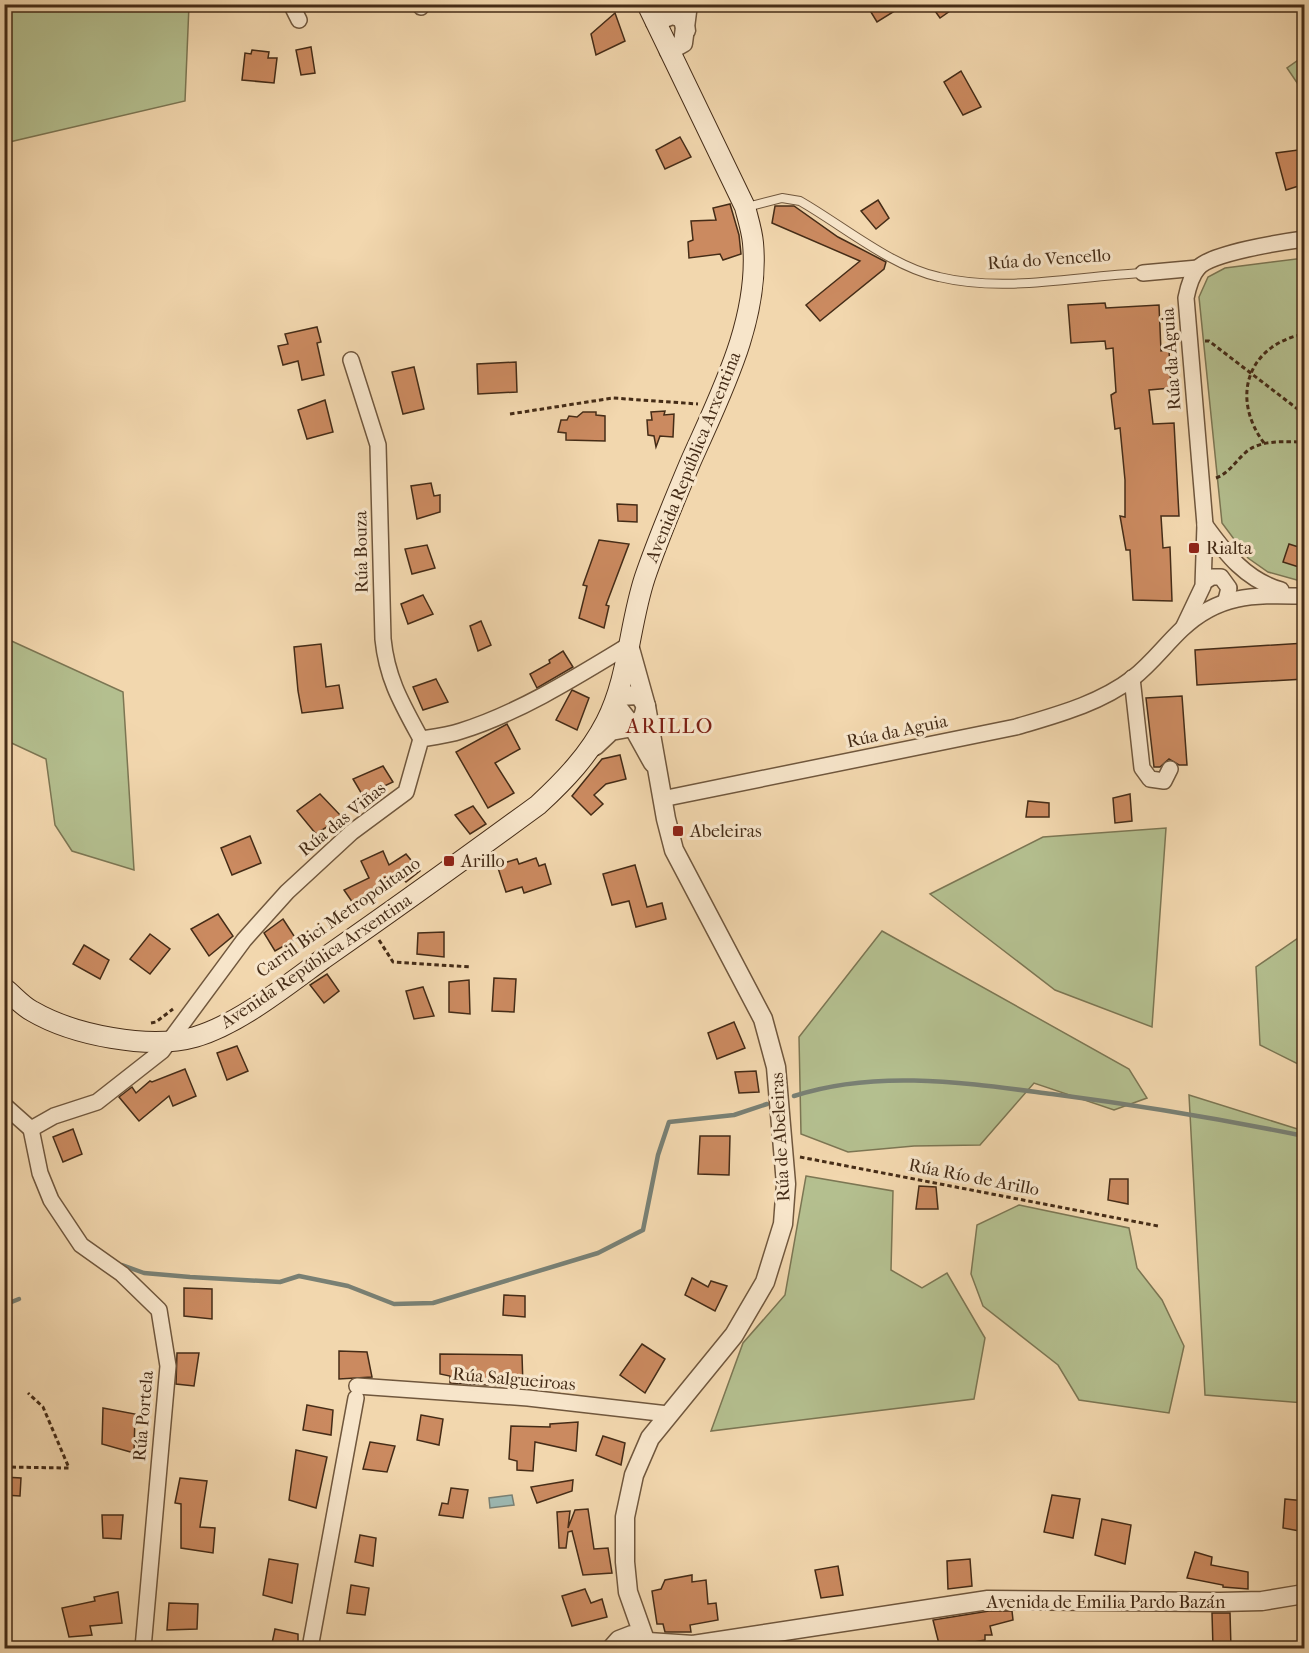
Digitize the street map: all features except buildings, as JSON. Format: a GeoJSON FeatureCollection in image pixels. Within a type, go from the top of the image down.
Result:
{"type":"FeatureCollection","features":[{"type":"Feature","properties":{"kind":"main road","name":"Avenida República Arxentina"},"geometry":{"type":"LineString","coordinates":[[4,988],[31,1011],[66,1027],[106,1037],[168,1041],[194,1037],[220,1027],[371,926],[537,805],[566,779],[591,749],[616,700],[644,580],[717,405],[741,338],[751,292],[753,242],[745,207],[669,51],[663,11]]}},
{"type":"Feature","properties":{"kind":"street"},"geometry":{"type":"LineString","coordinates":[[291,4],[299,20]]}},
{"type":"Feature","properties":{"kind":"street"},"geometry":{"type":"LineString","coordinates":[[669,51],[683,43],[688,4]]}},
{"type":"Feature","properties":{"kind":"street"},"geometry":{"type":"LineString","coordinates":[[663,11],[682,18],[686,30]]}},
{"type":"Feature","properties":{"kind":"street"},"geometry":{"type":"LineString","coordinates":[[1198,268],[1211,259],[1305,239]]}},
{"type":"Feature","properties":{"kind":"street","name":"Rúa do Vencello"},"geometry":{"type":"LineString","coordinates":[[1143,273],[1198,268]]}},
{"type":"Feature","properties":{"kind":"street","name":"Rúa da Aguia"},"geometry":{"type":"LineString","coordinates":[[1183,628],[1204,582],[1205,525],[1186,298],[1198,268]]}},
{"type":"Feature","properties":{"kind":"street","name":"Rúa Bouza"},"geometry":{"type":"LineString","coordinates":[[351,360],[378,445],[383,639],[386,667],[394,689],[421,739]]}},
{"type":"Feature","properties":{"kind":"street","name":"Rúa da Aguia"},"geometry":{"type":"LineString","coordinates":[[1205,525],[1223,550],[1261,585],[1303,596]]}},
{"type":"Feature","properties":{"kind":"street"},"geometry":{"type":"LineString","coordinates":[[1204,582],[1212,577],[1221,577],[1229,588],[1226,600]]}},
{"type":"Feature","properties":{"kind":"street","name":"Rúa da Aguia"},"geometry":{"type":"LineString","coordinates":[[662,799],[1016,727],[1060,714],[1099,698],[1132,678],[1183,628],[1226,600],[1254,595],[1303,596]]}},
{"type":"Feature","properties":{"kind":"street"},"geometry":{"type":"LineString","coordinates":[[421,739],[461,731],[518,706],[578,676],[629,645]]}},
{"type":"Feature","properties":{"kind":"street","name":"Avenida República Arxentina"},"geometry":{"type":"LineString","coordinates":[[629,645],[646,706]]}},
{"type":"Feature","properties":{"kind":"street"},"geometry":{"type":"LineString","coordinates":[[1132,678],[1142,768],[1150,779],[1164,781],[1170,769]]}},
{"type":"Feature","properties":{"kind":"street"},"geometry":{"type":"LineString","coordinates":[[616,700],[639,695],[646,706],[643,717],[633,727]]}},
{"type":"Feature","properties":{"kind":"street","name":"Rúa de Abeleiras"},"geometry":{"type":"LineString","coordinates":[[616,700],[658,771]]}},
{"type":"Feature","properties":{"kind":"street","name":"Rúa de Abeleiras"},"geometry":{"type":"LineString","coordinates":[[613,1646],[624,1625],[628,1592],[625,1517],[634,1475],[650,1438],[734,1335],[765,1282],[783,1224],[786,1184],[776,1067],[763,1019],[674,850],[662,799],[646,706]]}},
{"type":"Feature","properties":{"kind":"street","name":"Avenida República Arxentina"},"geometry":{"type":"LineString","coordinates":[[591,749],[611,731],[633,727]]}},
{"type":"Feature","properties":{"kind":"street","name":"Rúa das Viñas"},"geometry":{"type":"LineString","coordinates":[[31,1129],[54,1116],[97,1102],[158,1054],[244,940],[287,892],[352,832],[406,792],[421,739]]}},
{"type":"Feature","properties":{"kind":"street"},"geometry":{"type":"LineString","coordinates":[[4,1105],[31,1129]]}},
{"type":"Feature","properties":{"kind":"street","name":"Rúa Portela"},"geometry":{"type":"LineString","coordinates":[[31,1129],[40,1173],[51,1200],[81,1245],[122,1274],[159,1310],[168,1366],[143,1648]]}},
{"type":"Feature","properties":{"kind":"street","name":"Rúa Salgueiroas"},"geometry":{"type":"LineString","coordinates":[[310,1648],[357,1392],[528,1398],[668,1414]]}},
{"type":"Feature","properties":{"kind":"street","name":"Rúa de Abeleiras"},"geometry":{"type":"LineString","coordinates":[[628,1592],[649,1643]]}},
{"type":"Feature","properties":{"kind":"street","name":"Avenida de Emilia Pardo Bazán"},"geometry":{"type":"LineString","coordinates":[[613,1646],[632,1635],[649,1643],[689,1647],[988,1600],[1220,1602],[1262,1601],[1305,1594]]}},
{"type":"Feature","properties":{"kind":"lane","name":"Rúa do Vencello"},"geometry":{"type":"LineString","coordinates":[[745,207],[782,198],[800,201],[893,258],[938,277],[999,286],[1143,273]]}},
{"type":"Feature","properties":{"kind":"path"},"geometry":{"type":"LineString","coordinates":[[1264,443],[1250,418],[1247,402],[1249,373],[1270,346],[1285,338],[1305,334]]}},
{"type":"Feature","properties":{"kind":"path"},"geometry":{"type":"LineString","coordinates":[[1189,340],[1209,341],[1305,414]]}},
{"type":"Feature","properties":{"kind":"path"},"geometry":{"type":"LineString","coordinates":[[510,414],[613,398],[717,405]]}},
{"type":"Feature","properties":{"kind":"path"},"geometry":{"type":"LineString","coordinates":[[1201,484],[1226,474],[1246,452],[1264,443],[1305,442]]}},
{"type":"Feature","properties":{"kind":"path"},"geometry":{"type":"LineString","coordinates":[[371,926],[393,962],[471,967]]}},
{"type":"Feature","properties":{"kind":"path"},"geometry":{"type":"LineString","coordinates":[[145,1023],[156,1022],[174,1009]]}},
{"type":"Feature","properties":{"kind":"path","name":"Rúa Río de Arillo"},"geometry":{"type":"LineString","coordinates":[[784,1156],[811,1158],[1158,1226]]}},
{"type":"Feature","properties":{"kind":"path"},"geometry":{"type":"LineString","coordinates":[[4,1467],[69,1468],[43,1407],[28,1393]]}},
{"type":"Feature","properties":{"kind":"green space"},"geometry":{"type":"Polygon","coordinates":[[[4,5],[189,5],[185,101],[5,143],[4,5]]]}},
{"type":"Feature","properties":{"kind":"green space"},"geometry":{"type":"Polygon","coordinates":[[[1304,56],[1304,93],[1287,68],[1304,56]]]}},
{"type":"Feature","properties":{"kind":"green space"},"geometry":{"type":"Polygon","coordinates":[[[1304,258],[1304,582],[1268,572],[1248,558],[1222,523],[1199,297],[1208,277],[1225,268],[1304,258]]]}},
{"type":"Feature","properties":{"kind":"green space"},"geometry":{"type":"Polygon","coordinates":[[[5,638],[123,692],[134,870],[72,851],[55,825],[46,759],[5,740],[5,638]]]}},
{"type":"Feature","properties":{"kind":"green space"},"geometry":{"type":"Polygon","coordinates":[[[1166,828],[1152,1027],[1055,990],[930,894],[1043,837],[1166,828]]]}},
{"type":"Feature","properties":{"kind":"green space"},"geometry":{"type":"Polygon","coordinates":[[[882,931],[1129,1069],[1147,1098],[1114,1110],[1034,1083],[980,1145],[914,1146],[848,1152],[801,1134],[799,1037],[882,931]]]}},
{"type":"Feature","properties":{"kind":"green space"},"geometry":{"type":"Polygon","coordinates":[[[1304,934],[1304,1057],[1300,1065],[1260,1045],[1256,967],[1304,934]]]}},
{"type":"Feature","properties":{"kind":"green space"},"geometry":{"type":"Polygon","coordinates":[[[1189,1095],[1304,1131],[1304,1403],[1205,1395],[1189,1095]]]}},
{"type":"Feature","properties":{"kind":"green space"},"geometry":{"type":"Polygon","coordinates":[[[806,1176],[893,1191],[891,1270],[922,1288],[947,1273],[985,1338],[974,1399],[711,1431],[743,1343],[785,1295],[806,1176]]]}},
{"type":"Feature","properties":{"kind":"green space"},"geometry":{"type":"Polygon","coordinates":[[[1019,1205],[1129,1228],[1137,1268],[1162,1300],[1184,1346],[1169,1413],[1079,1400],[1058,1365],[983,1306],[971,1274],[977,1225],[1019,1205]]]}},
{"type":"Feature","properties":{"kind":"water"},"geometry":{"type":"Polygon","coordinates":[[[512,1495],[514,1505],[490,1508],[489,1498],[512,1495]]]}},
{"type":"Feature","properties":{"kind":"waterway"},"geometry":{"type":"LineString","coordinates":[[794,1096],[857,1083],[889,1081],[954,1083],[1116,1103],[1304,1136]]}},
{"type":"Feature","properties":{"kind":"waterway"},"geometry":{"type":"LineString","coordinates":[[122,1265],[144,1273],[190,1277],[280,1282],[299,1276],[348,1286],[394,1304],[433,1303],[598,1253],[643,1230],[658,1155],[669,1122],[734,1115],[767,1104]]}},
{"type":"Feature","properties":{"kind":"waterway"},"geometry":{"type":"LineString","coordinates":[[4,1305],[19,1299]]}},
{"type":"Feature","properties":{"kind":"place","name":"Rialta"},"geometry":{"type":"Point","coordinates":[1194,548]}},
{"type":"Feature","properties":{"kind":"place","name":"Abeleiras"},"geometry":{"type":"Point","coordinates":[678,831]}},
{"type":"Feature","properties":{"kind":"place","name":"Arillo"},"geometry":{"type":"Point","coordinates":[449,861]}},
{"type":"Feature","properties":{"kind":"district","name":"ARILLO"},"geometry":{"type":"Point","coordinates":[670,726]}}]}
